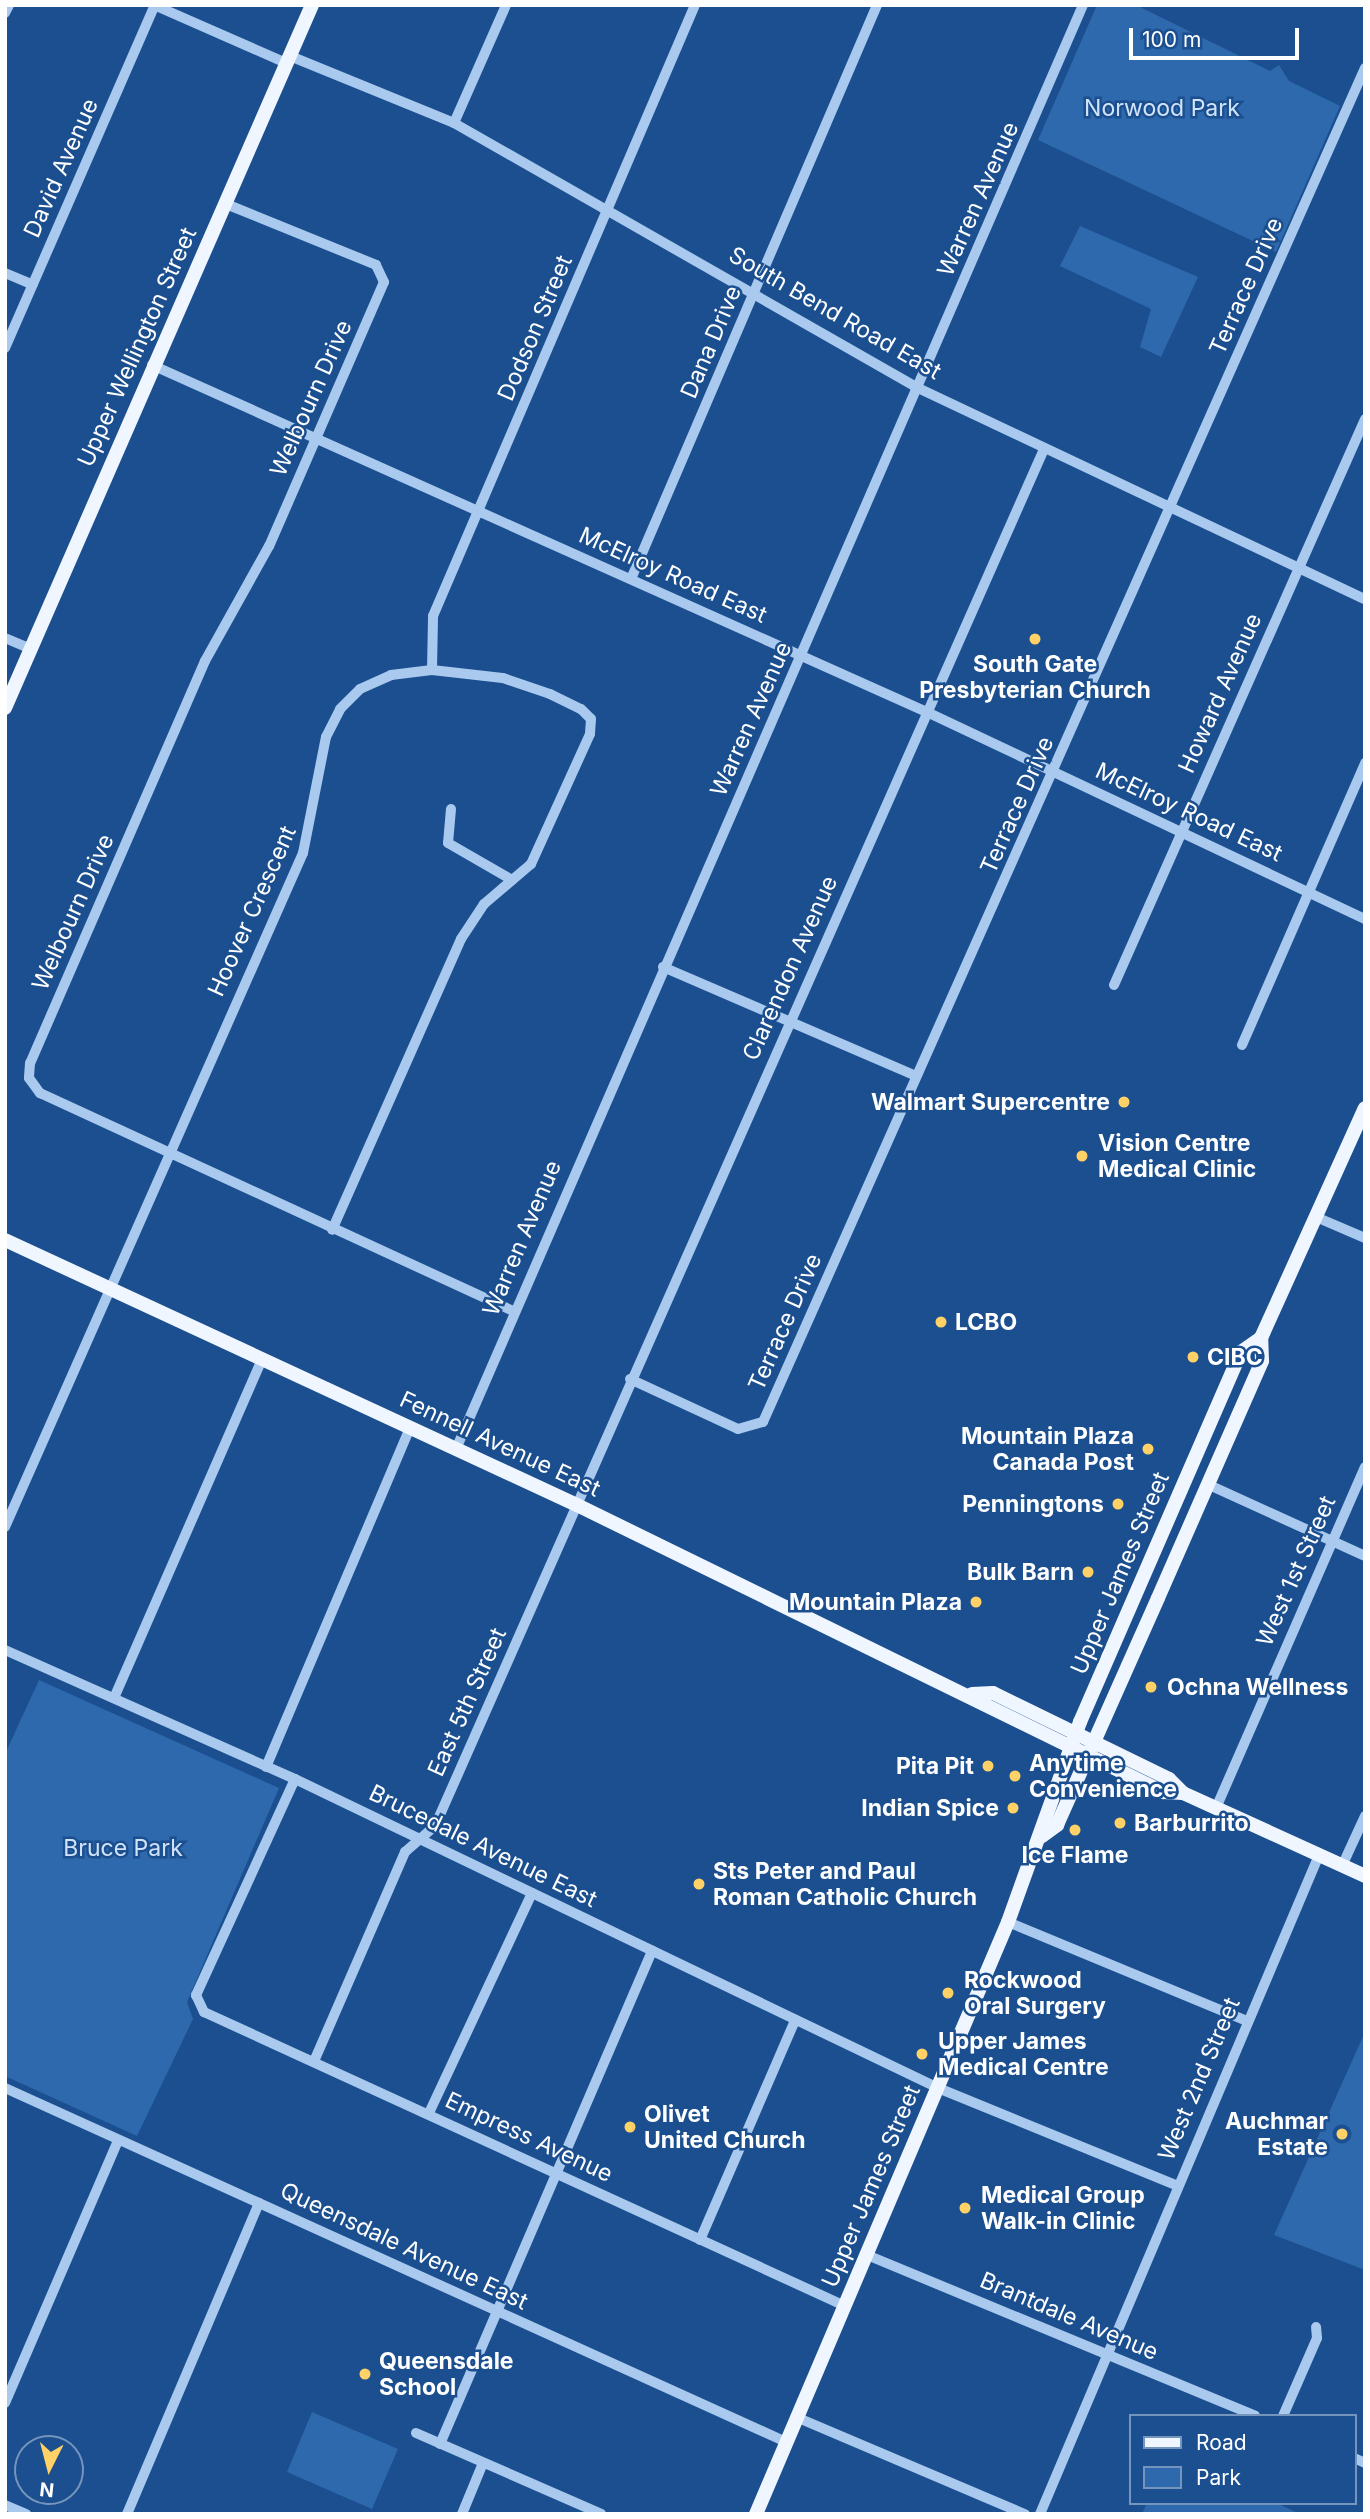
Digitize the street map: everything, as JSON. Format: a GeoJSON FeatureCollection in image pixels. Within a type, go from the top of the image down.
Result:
{"type":"FeatureCollection","features":[{"type":"Feature","properties":{"kind":"main road","name":"Upper Wellington Street"},"geometry":{"type":"LineString","coordinates":[[5,708],[152,365],[226,204],[312,5]]}},
{"type":"Feature","properties":{"kind":"main road","name":"Upper James Street"},"geometry":{"type":"LineString","coordinates":[[756,2514],[1008,1922],[1042,1836],[1042,1815],[1081,1745],[1207,1484],[1262,1361],[1261,1338],[1365,1108]]}},
{"type":"Feature","properties":{"kind":"main road","name":"Fennell Avenue East"},"geometry":{"type":"LineString","coordinates":[[5,1240],[577,1505],[972,1694],[986,1709],[1169,1779],[1182,1793],[1365,1876]]}},
{"type":"Feature","properties":{"kind":"main road","name":"Upper James Street"},"geometry":{"type":"LineString","coordinates":[[1081,1745],[1241,1352],[1261,1338]]}},
{"type":"Feature","properties":{"kind":"street"},"geometry":{"type":"LineString","coordinates":[[5,13],[9,5]]}},
{"type":"Feature","properties":{"kind":"street","name":"South Bend Road East"},"geometry":{"type":"LineString","coordinates":[[154,5],[288,60],[454,123],[610,208],[918,388],[1365,599]]}},
{"type":"Feature","properties":{"kind":"street","name":"David Avenue"},"geometry":{"type":"LineString","coordinates":[[5,348],[154,5]]}},
{"type":"Feature","properties":{"kind":"street"},"geometry":{"type":"LineString","coordinates":[[454,123],[506,5]]}},
{"type":"Feature","properties":{"kind":"street","name":"Dodson Street"},"geometry":{"type":"LineString","coordinates":[[432,670],[433,616],[695,5]]}},
{"type":"Feature","properties":{"kind":"street","name":"Dana Drive"},"geometry":{"type":"LineString","coordinates":[[631,579],[877,5]]}},
{"type":"Feature","properties":{"kind":"street","name":"Warren Avenue"},"geometry":{"type":"LineString","coordinates":[[456,1449],[513,1311],[802,655],[1083,5]]}},
{"type":"Feature","properties":{"kind":"street","name":"Terrace Drive"},"geometry":{"type":"LineString","coordinates":[[630,1379],[738,1429],[763,1422],[916,1076],[1055,772],[1365,68]]}},
{"type":"Feature","properties":{"kind":"street","name":"Welbourn Drive"},"geometry":{"type":"LineString","coordinates":[[226,204],[384,273],[269,545],[205,661],[29,1067],[30,1082],[40,1093],[332,1230],[513,1311]]}},
{"type":"Feature","properties":{"kind":"street"},"geometry":{"type":"LineString","coordinates":[[5,273],[33,285]]}},
{"type":"Feature","properties":{"kind":"street","name":"McElroy Road East"},"geometry":{"type":"LineString","coordinates":[[152,365],[315,441],[929,713],[1365,919]]}},
{"type":"Feature","properties":{"kind":"street","name":"Howard Avenue"},"geometry":{"type":"LineString","coordinates":[[1114,985],[1365,419]]}},
{"type":"Feature","properties":{"kind":"street","name":"Clarendon Avenue"},"geometry":{"type":"LineString","coordinates":[[577,1505],[630,1379],[929,713],[1044,449]]}},
{"type":"Feature","properties":{"kind":"street"},"geometry":{"type":"LineString","coordinates":[[5,638],[31,649]]}},
{"type":"Feature","properties":{"kind":"street","name":"Hoover Crescent"},"geometry":{"type":"LineString","coordinates":[[5,1527],[312,831],[326,737],[340,709],[360,689],[391,675],[432,670],[503,678],[550,694],[591,719],[590,734],[531,863],[484,904],[461,939],[332,1230]]}},
{"type":"Feature","properties":{"kind":"street"},"geometry":{"type":"LineString","coordinates":[[1242,1045],[1365,763]]}},
{"type":"Feature","properties":{"kind":"street"},"geometry":{"type":"LineString","coordinates":[[450,809],[448,843],[512,880]]}},
{"type":"Feature","properties":{"kind":"street"},"geometry":{"type":"LineString","coordinates":[[663,967],[916,1076]]}},
{"type":"Feature","properties":{"kind":"street"},"geometry":{"type":"LineString","coordinates":[[1316,1217],[1365,1238]]}},
{"type":"Feature","properties":{"kind":"street"},"geometry":{"type":"LineString","coordinates":[[114,1698],[262,1359]]}},
{"type":"Feature","properties":{"kind":"street"},"geometry":{"type":"LineString","coordinates":[[266,1767],[410,1427]]}},
{"type":"Feature","properties":{"kind":"street","name":"West 1st Street"},"geometry":{"type":"LineString","coordinates":[[1216,1808],[1365,1467]]}},
{"type":"Feature","properties":{"kind":"street"},"geometry":{"type":"LineString","coordinates":[[1207,1484],[1365,1556]]}},
{"type":"Feature","properties":{"kind":"street","name":"East 5th Street"},"geometry":{"type":"LineString","coordinates":[[315,2059],[405,1852],[435,1826],[577,1505]]}},
{"type":"Feature","properties":{"kind":"street","name":"Brucedale Avenue East"},"geometry":{"type":"LineString","coordinates":[[5,1650],[295,1779],[938,2088],[1177,2185]]}},
{"type":"Feature","properties":{"kind":"street","name":"Empress Avenue"},"geometry":{"type":"LineString","coordinates":[[295,1779],[197,2004],[845,2306]]}},
{"type":"Feature","properties":{"kind":"street"},"geometry":{"type":"LineString","coordinates":[[1342,1866],[1365,1816]]}},
{"type":"Feature","properties":{"kind":"street","name":"West 2nd Street"},"geometry":{"type":"LineString","coordinates":[[1040,2514],[1177,2185],[1319,1855]]}},
{"type":"Feature","properties":{"kind":"street"},"geometry":{"type":"LineString","coordinates":[[429,2113],[532,1893]]}},
{"type":"Feature","properties":{"kind":"street"},"geometry":{"type":"LineString","coordinates":[[1008,1922],[1247,2021]]}},
{"type":"Feature","properties":{"kind":"street"},"geometry":{"type":"LineString","coordinates":[[440,2444],[652,1951]]}},
{"type":"Feature","properties":{"kind":"street"},"geometry":{"type":"LineString","coordinates":[[700,2240],[795,2020]]}},
{"type":"Feature","properties":{"kind":"street","name":"Queensdale Avenue East"},"geometry":{"type":"LineString","coordinates":[[5,2088],[786,2442]]}},
{"type":"Feature","properties":{"kind":"street"},"geometry":{"type":"LineString","coordinates":[[5,2403],[118,2141]]}},
{"type":"Feature","properties":{"kind":"street"},"geometry":{"type":"LineString","coordinates":[[127,2514],[259,2203]]}},
{"type":"Feature","properties":{"kind":"street","name":"Brantdale Avenue"},"geometry":{"type":"LineString","coordinates":[[867,2255],[1250,2414]]}},
{"type":"Feature","properties":{"kind":"street"},"geometry":{"type":"LineString","coordinates":[[1284,2414],[1317,2338],[1316,2327]]}},
{"type":"Feature","properties":{"kind":"street"},"geometry":{"type":"LineString","coordinates":[[796,2417],[1025,2514]]}},
{"type":"Feature","properties":{"kind":"street"},"geometry":{"type":"LineString","coordinates":[[416,2433],[601,2514]]}},
{"type":"Feature","properties":{"kind":"street"},"geometry":{"type":"LineString","coordinates":[[462,2514],[483,2463]]}},
{"type":"Feature","properties":{"kind":"street"},"geometry":{"type":"LineString","coordinates":[[5,2505],[26,2514]]}},
{"type":"Feature","properties":{"kind":"green space","name":"Norwood Park"},"geometry":{"type":"Polygon","coordinates":[[[1097,5],[1136,5],[1270,71],[1279,65],[1289,81],[1340,106],[1276,252],[1038,140],[1097,5]]]}},
{"type":"Feature","properties":{"kind":"green space"},"geometry":{"type":"Polygon","coordinates":[[[1080,226],[1198,277],[1161,357],[1140,347],[1151,309],[1060,266],[1080,226]]]}},
{"type":"Feature","properties":{"kind":"green space","name":"Bruce Park"},"geometry":{"type":"Polygon","coordinates":[[[39,1680],[279,1788],[187,2002],[193,2019],[137,2136],[5,2076],[5,1754],[39,1680]]]}},
{"type":"Feature","properties":{"kind":"green space","name":"Auchmar Estate"},"geometry":{"type":"Polygon","coordinates":[[[1365,2032],[1365,2270],[1274,2235],[1365,2032]]]}},
{"type":"Feature","properties":{"kind":"green space"},"geometry":{"type":"Polygon","coordinates":[[[312,2412],[398,2449],[372,2509],[287,2472],[312,2412]]]}},
{"type":"Feature","properties":{"kind":"green space"},"geometry":{"type":"Polygon","coordinates":[[[1146,2505],[1280,2505],[1300,2514],[1142,2514],[1146,2505]]]}},
{"type":"Feature","properties":{"kind":"place","name":"South Gate Presbyterian Church"},"geometry":{"type":"Point","coordinates":[1035,639]}},
{"type":"Feature","properties":{"kind":"place","name":"Walmart Supercentre"},"geometry":{"type":"Point","coordinates":[1124,1102]}},
{"type":"Feature","properties":{"kind":"place","name":"Vision Centre Medical Clinic"},"geometry":{"type":"Point","coordinates":[1082,1156]}},
{"type":"Feature","properties":{"kind":"place","name":"LCBO"},"geometry":{"type":"Point","coordinates":[941,1322]}},
{"type":"Feature","properties":{"kind":"place","name":"CIBC"},"geometry":{"type":"Point","coordinates":[1193,1357]}},
{"type":"Feature","properties":{"kind":"place","name":"Mountain Plaza Canada Post"},"geometry":{"type":"Point","coordinates":[1148,1449]}},
{"type":"Feature","properties":{"kind":"place","name":"Penningtons"},"geometry":{"type":"Point","coordinates":[1118,1504]}},
{"type":"Feature","properties":{"kind":"place","name":"Bulk Barn"},"geometry":{"type":"Point","coordinates":[1088,1572]}},
{"type":"Feature","properties":{"kind":"place","name":"Mountain Plaza"},"geometry":{"type":"Point","coordinates":[976,1602]}},
{"type":"Feature","properties":{"kind":"place","name":"Ochna Wellness"},"geometry":{"type":"Point","coordinates":[1151,1687]}},
{"type":"Feature","properties":{"kind":"place","name":"Pita Pit"},"geometry":{"type":"Point","coordinates":[988,1766]}},
{"type":"Feature","properties":{"kind":"place","name":"Anytime Convenience"},"geometry":{"type":"Point","coordinates":[1015,1776]}},
{"type":"Feature","properties":{"kind":"place","name":"Indian Spice"},"geometry":{"type":"Point","coordinates":[1013,1808]}},
{"type":"Feature","properties":{"kind":"place","name":"Barburrito"},"geometry":{"type":"Point","coordinates":[1120,1823]}},
{"type":"Feature","properties":{"kind":"place","name":"Ice Flame"},"geometry":{"type":"Point","coordinates":[1075,1830]}},
{"type":"Feature","properties":{"kind":"place","name":"Sts Peter and Paul Roman Catholic Church"},"geometry":{"type":"Point","coordinates":[699,1884]}},
{"type":"Feature","properties":{"kind":"place","name":"Rockwood Oral Surgery"},"geometry":{"type":"Point","coordinates":[948,1993]}},
{"type":"Feature","properties":{"kind":"place","name":"Upper James Medical Centre"},"geometry":{"type":"Point","coordinates":[922,2054]}},
{"type":"Feature","properties":{"kind":"place","name":"Olivet United Church"},"geometry":{"type":"Point","coordinates":[630,2127]}},
{"type":"Feature","properties":{"kind":"place","name":"Auchmar Estate"},"geometry":{"type":"Point","coordinates":[1342,2134]}},
{"type":"Feature","properties":{"kind":"place","name":"Medical Group Walk-in Clinic"},"geometry":{"type":"Point","coordinates":[965,2208]}},
{"type":"Feature","properties":{"kind":"place","name":"Queensdale School"},"geometry":{"type":"Point","coordinates":[365,2374]}}]}
